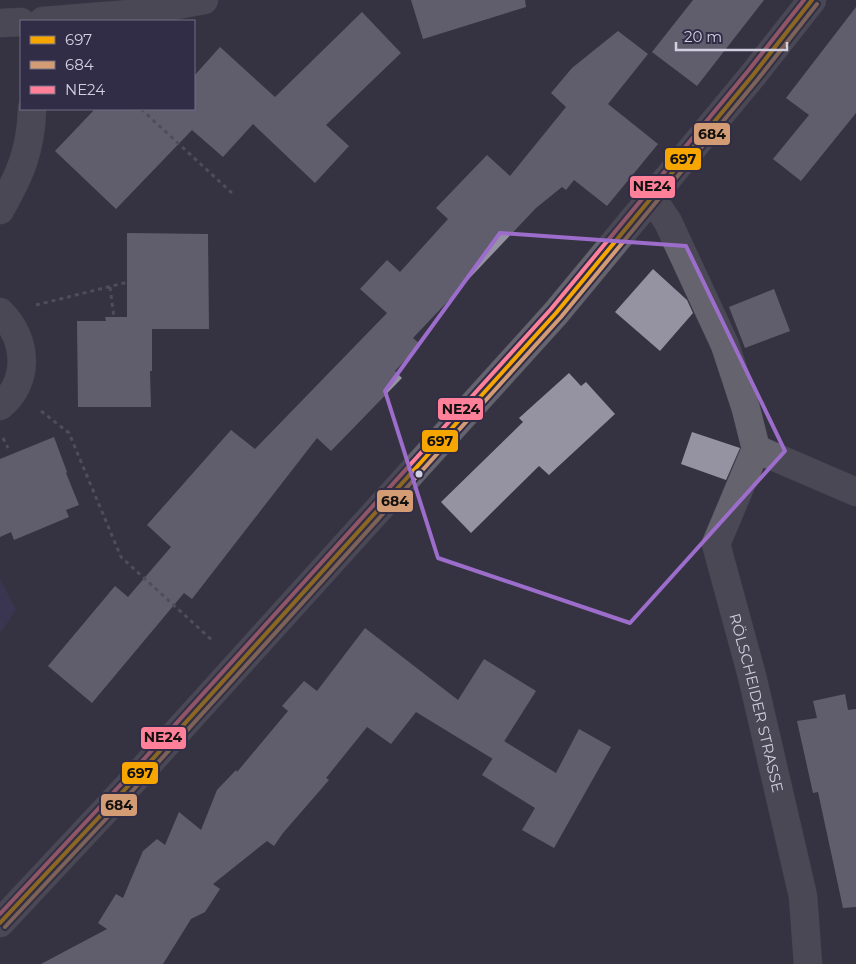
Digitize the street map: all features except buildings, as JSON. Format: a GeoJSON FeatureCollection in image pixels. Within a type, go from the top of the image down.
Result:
{"type":"FeatureCollection","features":[{"type":"Feature","properties":{"kind":"street"},"geometry":{"type":"LineString","coordinates":[[55,20],[130,14],[204,0]]}},
{"type":"Feature","properties":{"kind":"street"},"geometry":{"type":"LineString","coordinates":[[0,923],[239,664],[556,313],[652,198],[812,0]]}},
{"type":"Feature","properties":{"kind":"street"},"geometry":{"type":"LineString","coordinates":[[0,23],[20,22]]}},
{"type":"Feature","properties":{"kind":"street"},"geometry":{"type":"LineString","coordinates":[[0,210],[22,169],[32,110]]}},
{"type":"Feature","properties":{"kind":"street"},"geometry":{"type":"LineString","coordinates":[[652,198],[668,222],[725,345],[746,409],[756,449],[856,492]]}},
{"type":"Feature","properties":{"kind":"street"},"geometry":{"type":"LineString","coordinates":[[3,315],[19,338],[22,354],[21,372],[7,399]]}},
{"type":"Feature","properties":{"kind":"street","name":"RÖLSCHEIDER STRASSE"},"geometry":{"type":"LineString","coordinates":[[756,449],[716,544],[752,676],[803,896],[808,964]]}},
{"type":"Feature","properties":{"kind":"path"},"geometry":{"type":"LineString","coordinates":[[142,110],[232,194]]}},
{"type":"Feature","properties":{"kind":"path"},"geometry":{"type":"LineString","coordinates":[[3,315],[44,302],[128,282]]}},
{"type":"Feature","properties":{"kind":"path"},"geometry":{"type":"LineString","coordinates":[[110,287],[114,318]]}},
{"type":"Feature","properties":{"kind":"path"},"geometry":{"type":"LineString","coordinates":[[7,399],[69,433],[121,557],[239,664]]}},
{"type":"Feature","properties":{"kind":"highlighted area"},"geometry":{"type":"Polygon","coordinates":[[[500,233],[686,246],[785,451],[630,623],[438,558],[385,391],[500,233]]]}},
{"type":"Feature","properties":{"kind":"shaded area"},"geometry":{"type":"Polygon","coordinates":[[[0,579],[16,610],[0,633],[0,579]]]}},
{"type":"Feature","properties":{"kind":"transit line","name":"NE24"},"geometry":{"type":"LineString","coordinates":[[0,914],[125,780],[551,309],[748,71],[804,0]]}},
{"type":"Feature","properties":{"kind":"transit line","name":"697"},"geometry":{"type":"LineString","coordinates":[[0,923],[130,784],[556,313],[753,75],[812,0]]}},
{"type":"Feature","properties":{"kind":"transit line","name":"684"},"geometry":{"type":"LineString","coordinates":[[5,927],[135,788],[561,317],[758,79],[817,4]]}}]}
